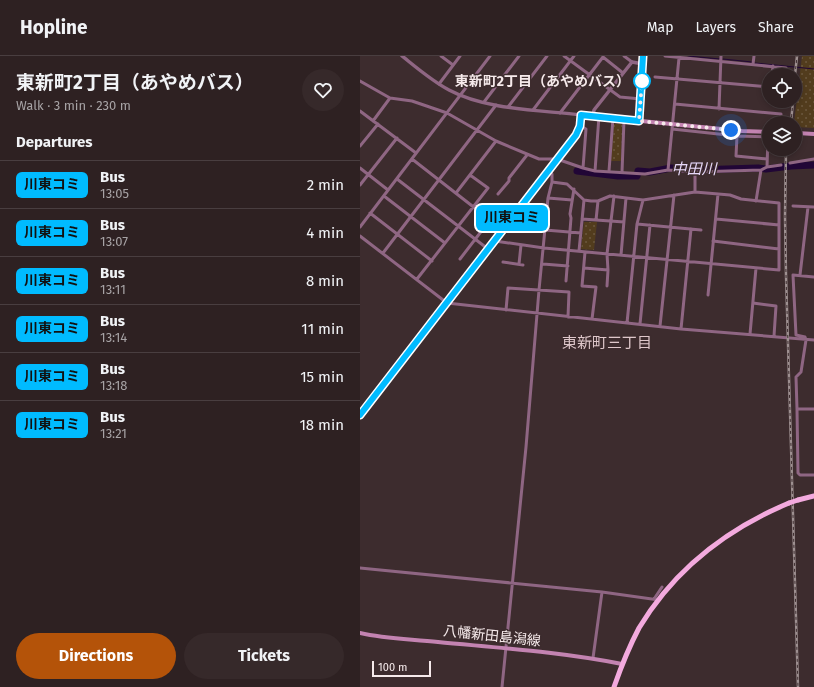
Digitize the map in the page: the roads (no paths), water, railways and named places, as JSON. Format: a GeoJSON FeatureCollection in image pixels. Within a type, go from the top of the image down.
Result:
{"type":"FeatureCollection","features":[{"type":"Feature","properties":{"kind":"highway"},"geometry":{"type":"LineString","coordinates":[[614,687],[622,664],[656,599],[684,571],[718,542],[747,524],[789,503],[814,496]]}},
{"type":"Feature","properties":{"kind":"main road"},"geometry":{"type":"LineString","coordinates":[[360,415],[576,135],[580,126],[581,115],[673,124],[762,135]]}},
{"type":"Feature","properties":{"kind":"main road"},"geometry":{"type":"LineString","coordinates":[[802,133],[814,134]]}},
{"type":"Feature","properties":{"kind":"main road","name":"八幡新田島潟線"},"geometry":{"type":"LineString","coordinates":[[360,633],[380,638],[505,648],[593,658],[622,664]]}},
{"type":"Feature","properties":{"kind":"street"},"geometry":{"type":"LineString","coordinates":[[402,56],[408,58],[438,84],[461,96],[508,107],[581,115]]}},
{"type":"Feature","properties":{"kind":"street"},"geometry":{"type":"LineString","coordinates":[[441,56],[453,65]]}},
{"type":"Feature","properties":{"kind":"street"},"geometry":{"type":"LineString","coordinates":[[438,84],[460,56]]}},
{"type":"Feature","properties":{"kind":"street"},"geometry":{"type":"LineString","coordinates":[[360,227],[490,56]]}},
{"type":"Feature","properties":{"kind":"street"},"geometry":{"type":"LineString","coordinates":[[484,102],[519,56]]}},
{"type":"Feature","properties":{"kind":"street"},"geometry":{"type":"LineString","coordinates":[[508,107],[547,56]]}},
{"type":"Feature","properties":{"kind":"street"},"geometry":{"type":"LineString","coordinates":[[564,56],[620,98],[641,99]]}},
{"type":"Feature","properties":{"kind":"street"},"geometry":{"type":"LineString","coordinates":[[533,110],[574,56]]}},
{"type":"Feature","properties":{"kind":"street"},"geometry":{"type":"LineString","coordinates":[[624,56],[632,62],[643,64]]}},
{"type":"Feature","properties":{"kind":"street"},"geometry":{"type":"LineString","coordinates":[[639,121],[643,56]]}},
{"type":"Feature","properties":{"kind":"street"},"geometry":{"type":"LineString","coordinates":[[665,56],[786,68]]}},
{"type":"Feature","properties":{"kind":"street"},"geometry":{"type":"LineString","coordinates":[[719,109],[721,56]]}},
{"type":"Feature","properties":{"kind":"street"},"geometry":{"type":"LineString","coordinates":[[753,64],[754,56]]}},
{"type":"Feature","properties":{"kind":"street"},"geometry":{"type":"LineString","coordinates":[[560,113],[603,57],[623,73]]}},
{"type":"Feature","properties":{"kind":"street"},"geometry":{"type":"LineString","coordinates":[[668,170],[679,58]]}},
{"type":"Feature","properties":{"kind":"street"},"geometry":{"type":"LineString","coordinates":[[593,116],[594,110],[632,62]]}},
{"type":"Feature","properties":{"kind":"street"},"geometry":{"type":"LineString","coordinates":[[655,77],[762,86]]}},
{"type":"Feature","properties":{"kind":"street"},"geometry":{"type":"LineString","coordinates":[[360,81],[390,98],[412,101],[447,113],[476,131],[527,155],[539,159],[557,159],[595,171],[645,174],[668,170],[695,172],[760,170],[781,164]]}},
{"type":"Feature","properties":{"kind":"street"},"geometry":{"type":"LineString","coordinates":[[373,121],[390,98]]}},
{"type":"Feature","properties":{"kind":"street"},"geometry":{"type":"LineString","coordinates":[[675,104],[781,114],[781,116]]}},
{"type":"Feature","properties":{"kind":"street"},"geometry":{"type":"LineString","coordinates":[[383,253],[496,105]]}},
{"type":"Feature","properties":{"kind":"street"},"geometry":{"type":"LineString","coordinates":[[360,111],[416,153]]}},
{"type":"Feature","properties":{"kind":"street"},"geometry":{"type":"LineString","coordinates":[[595,171],[599,116]]}},
{"type":"Feature","properties":{"kind":"street"},"geometry":{"type":"LineString","coordinates":[[609,171],[613,118]]}},
{"type":"Feature","properties":{"kind":"street"},"geometry":{"type":"LineString","coordinates":[[622,172],[624,120]]}},
{"type":"Feature","properties":{"kind":"street"},"geometry":{"type":"LineString","coordinates":[[360,146],[378,124]]}},
{"type":"Feature","properties":{"kind":"street"},"geometry":{"type":"LineString","coordinates":[[580,126],[586,129],[583,168]]}},
{"type":"Feature","properties":{"kind":"street"},"geometry":{"type":"LineString","coordinates":[[672,129],[737,136],[762,136]]}},
{"type":"Feature","properties":{"kind":"street"},"geometry":{"type":"LineString","coordinates":[[737,136],[736,156],[767,159]]}},
{"type":"Feature","properties":{"kind":"street"},"geometry":{"type":"LineString","coordinates":[[360,185],[397,138]]}},
{"type":"Feature","properties":{"kind":"street"},"geometry":{"type":"LineString","coordinates":[[456,193],[496,141]]}},
{"type":"Feature","properties":{"kind":"street"},"geometry":{"type":"LineString","coordinates":[[498,194],[527,155]]}},
{"type":"Feature","properties":{"kind":"street"},"geometry":{"type":"LineString","coordinates":[[767,156],[767,167]]}},
{"type":"Feature","properties":{"kind":"street"},"geometry":{"type":"LineString","coordinates":[[412,159],[503,230]]}},
{"type":"Feature","properties":{"kind":"street"},"geometry":{"type":"LineString","coordinates":[[790,163],[814,159]]}},
{"type":"Feature","properties":{"kind":"street"},"geometry":{"type":"LineString","coordinates":[[360,168],[388,190]]}},
{"type":"Feature","properties":{"kind":"street"},"geometry":{"type":"LineString","coordinates":[[756,201],[760,170]]}},
{"type":"Feature","properties":{"kind":"street"},"geometry":{"type":"LineString","coordinates":[[502,687],[548,198],[552,182],[552,174],[549,171]]}},
{"type":"Feature","properties":{"kind":"street"},"geometry":{"type":"LineString","coordinates":[[695,172],[695,192]]}},
{"type":"Feature","properties":{"kind":"street"},"geometry":{"type":"LineString","coordinates":[[417,279],[488,188],[470,175]]}},
{"type":"Feature","properties":{"kind":"street"},"geometry":{"type":"LineString","coordinates":[[397,179],[488,249]]}},
{"type":"Feature","properties":{"kind":"street"},"geometry":{"type":"LineString","coordinates":[[495,241],[544,248],[779,270],[779,204],[718,194],[695,192],[643,200],[610,196],[598,201],[584,200],[567,184],[552,182]]}},
{"type":"Feature","properties":{"kind":"street"},"geometry":{"type":"LineString","coordinates":[[566,281],[572,218],[570,214],[574,189]]}},
{"type":"Feature","properties":{"kind":"street"},"geometry":{"type":"LineString","coordinates":[[708,295],[718,194]]}},
{"type":"Feature","properties":{"kind":"street"},"geometry":{"type":"LineString","coordinates":[[660,326],[674,195]]}},
{"type":"Feature","properties":{"kind":"street"},"geometry":{"type":"LineString","coordinates":[[384,196],[445,243]]}},
{"type":"Feature","properties":{"kind":"street"},"geometry":{"type":"LineString","coordinates":[[606,286],[608,270],[607,254],[614,196]]}},
{"type":"Feature","properties":{"kind":"street"},"geometry":{"type":"LineString","coordinates":[[548,198],[572,200]]}},
{"type":"Feature","properties":{"kind":"street"},"geometry":{"type":"LineString","coordinates":[[621,255],[626,198]]}},
{"type":"Feature","properties":{"kind":"street"},"geometry":{"type":"LineString","coordinates":[[579,251],[584,200]]}},
{"type":"Feature","properties":{"kind":"street"},"geometry":{"type":"LineString","coordinates":[[627,323],[637,224],[643,200]]}},
{"type":"Feature","properties":{"kind":"street"},"geometry":{"type":"LineString","coordinates":[[596,220],[598,201]]}},
{"type":"Feature","properties":{"kind":"street"},"geometry":{"type":"LineString","coordinates":[[793,206],[814,208]]}},
{"type":"Feature","properties":{"kind":"street"},"geometry":{"type":"LineString","coordinates":[[800,275],[808,207]]}},
{"type":"Feature","properties":{"kind":"street"},"geometry":{"type":"LineString","coordinates":[[370,213],[432,260]]}},
{"type":"Feature","properties":{"kind":"street"},"geometry":{"type":"LineString","coordinates":[[582,219],[624,222]]}},
{"type":"Feature","properties":{"kind":"street"},"geometry":{"type":"LineString","coordinates":[[716,219],[779,225]]}},
{"type":"Feature","properties":{"kind":"street"},"geometry":{"type":"LineString","coordinates":[[460,259],[490,220]]}},
{"type":"Feature","properties":{"kind":"street"},"geometry":{"type":"LineString","coordinates":[[637,224],[701,230]]}},
{"type":"Feature","properties":{"kind":"street"},"geometry":{"type":"LineString","coordinates":[[640,324],[650,225]]}},
{"type":"Feature","properties":{"kind":"street"},"geometry":{"type":"LineString","coordinates":[[680,328],[691,229]]}},
{"type":"Feature","properties":{"kind":"street"},"geometry":{"type":"LineString","coordinates":[[545,230],[581,233]]}},
{"type":"Feature","properties":{"kind":"street"},"geometry":{"type":"LineString","coordinates":[[360,236],[447,303],[627,323],[814,340]]}},
{"type":"Feature","properties":{"kind":"street"},"geometry":{"type":"LineString","coordinates":[[713,241],[779,248]]}},
{"type":"Feature","properties":{"kind":"street"},"geometry":{"type":"LineString","coordinates":[[519,264],[521,245]]}},
{"type":"Feature","properties":{"kind":"street"},"geometry":{"type":"LineString","coordinates":[[585,252],[582,286],[596,287],[592,319]]}},
{"type":"Feature","properties":{"kind":"street"},"geometry":{"type":"LineString","coordinates":[[503,262],[523,265]]}},
{"type":"Feature","properties":{"kind":"street"},"geometry":{"type":"LineString","coordinates":[[542,264],[568,266]]}},
{"type":"Feature","properties":{"kind":"street"},"geometry":{"type":"LineString","coordinates":[[584,268],[608,270]]}},
{"type":"Feature","properties":{"kind":"street"},"geometry":{"type":"LineString","coordinates":[[750,334],[756,268]]}},
{"type":"Feature","properties":{"kind":"street"},"geometry":{"type":"LineString","coordinates":[[806,340],[805,337],[796,335],[793,275],[814,277]]}},
{"type":"Feature","properties":{"kind":"street"},"geometry":{"type":"LineString","coordinates":[[506,310],[508,288],[569,292],[568,317]]}},
{"type":"Feature","properties":{"kind":"street"},"geometry":{"type":"LineString","coordinates":[[753,303],[776,306],[774,336]]}},
{"type":"Feature","properties":{"kind":"street"},"geometry":{"type":"LineString","coordinates":[[806,340],[801,372],[796,377],[798,473],[800,475],[814,475]]}},
{"type":"Feature","properties":{"kind":"street"},"geometry":{"type":"LineString","coordinates":[[797,409],[814,409]]}},
{"type":"Feature","properties":{"kind":"street"},"geometry":{"type":"LineString","coordinates":[[360,568],[602,592],[656,599],[662,587]]}},
{"type":"Feature","properties":{"kind":"street"},"geometry":{"type":"LineString","coordinates":[[593,658],[602,592]]}},
{"type":"Feature","properties":{"kind":"waterway"},"geometry":{"type":"LineString","coordinates":[[688,56],[720,59]]}},
{"type":"Feature","properties":{"kind":"waterway"},"geometry":{"type":"LineString","coordinates":[[723,59],[752,62]]}},
{"type":"Feature","properties":{"kind":"waterway"},"geometry":{"type":"LineString","coordinates":[[755,63],[814,69]]}},
{"type":"Feature","properties":{"kind":"waterway","name":"中田川"},"geometry":{"type":"LineString","coordinates":[[577,171],[618,176],[637,176],[638,171],[650,172],[671,168],[696,170],[766,169],[814,165]]}},
{"type":"Feature","properties":{"kind":"railway"},"geometry":{"type":"LineString","coordinates":[[796,68],[797,56]]}},
{"type":"Feature","properties":{"kind":"railway"},"geometry":{"type":"LineString","coordinates":[[792,108],[792,116]]}},
{"type":"Feature","properties":{"kind":"railway"},"geometry":{"type":"LineString","coordinates":[[786,156],[786,275],[798,687]]}},
{"type":"Feature","properties":{"kind":"place","name":"東新町2丁目（あやめバス）"},"geometry":{"type":"Point","coordinates":[642,81]}},
{"type":"Feature","properties":{"kind":"district","name":"東新町三丁目"},"geometry":{"type":"Point","coordinates":[607,343]}}]}
